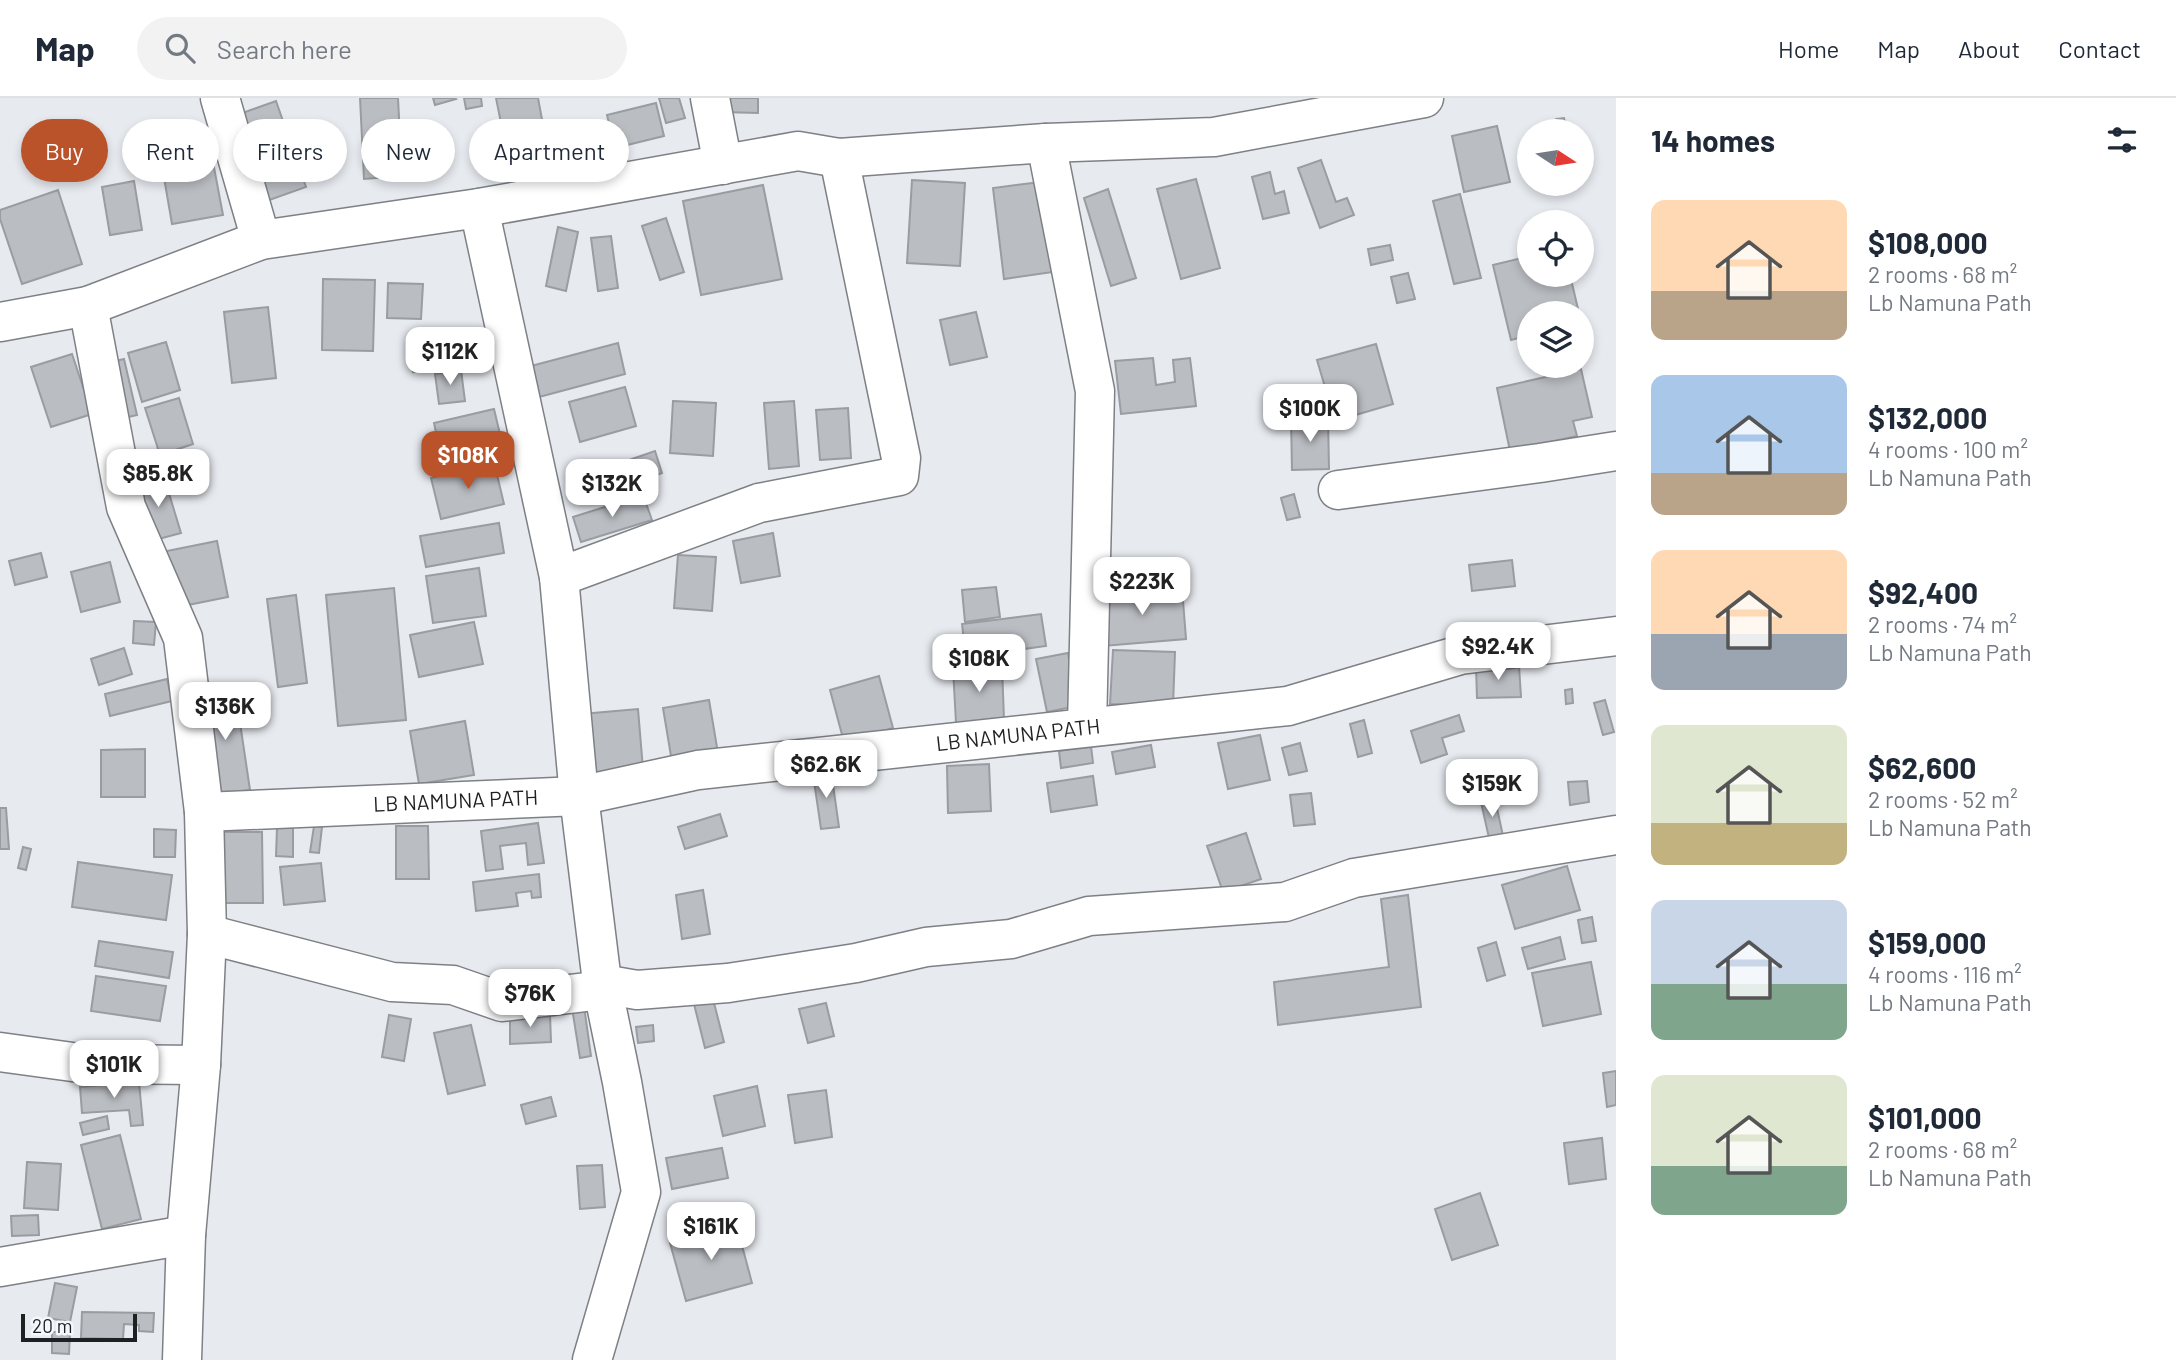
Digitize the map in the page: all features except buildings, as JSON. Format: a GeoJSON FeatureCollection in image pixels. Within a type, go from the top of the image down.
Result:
{"type":"FeatureCollection","features":[{"type":"Feature","properties":{"kind":"street"},"geometry":{"type":"LineString","coordinates":[[220,98],[261,240]]}},
{"type":"Feature","properties":{"kind":"street"},"geometry":{"type":"LineString","coordinates":[[710,98],[723,165]]}},
{"type":"Feature","properties":{"kind":"street"},"geometry":{"type":"LineString","coordinates":[[0,322],[88,306],[261,240],[479,208],[798,151],[839,158],[1046,143],[1214,137],[1424,98]]}},
{"type":"Feature","properties":{"kind":"street"},"geometry":{"type":"LineString","coordinates":[[1046,143],[1095,391],[1087,727]]}},
{"type":"Feature","properties":{"kind":"street"},"geometry":{"type":"LineString","coordinates":[[559,576],[760,503],[899,476],[901,458],[839,158]]}},
{"type":"Feature","properties":{"kind":"street"},"geometry":{"type":"LineString","coordinates":[[479,208],[559,576],[579,796],[603,990],[622,1082],[640,1192],[592,1360]]}},
{"type":"Feature","properties":{"kind":"street"},"geometry":{"type":"LineString","coordinates":[[88,306],[126,507],[183,638],[204,812],[207,934],[201,1065],[187,1235],[182,1360]]}},
{"type":"Feature","properties":{"kind":"street"},"geometry":{"type":"LineString","coordinates":[[1338,491],[1616,451]]}},
{"type":"Feature","properties":{"kind":"street","name":"LB NAMUNA PATH"},"geometry":{"type":"LineString","coordinates":[[204,812],[579,796],[698,769],[1288,706],[1460,655],[1616,636]]}},
{"type":"Feature","properties":{"kind":"street"},"geometry":{"type":"LineString","coordinates":[[207,934],[392,982],[453,985],[502,1002],[603,990],[614,986],[636,990],[728,983],[856,963],[926,947],[1011,939],[1088,916],[1285,902],[1354,878],[1616,835]]}},
{"type":"Feature","properties":{"kind":"street"},"geometry":{"type":"LineString","coordinates":[[0,1052],[87,1064],[201,1065]]}},
{"type":"Feature","properties":{"kind":"street"},"geometry":{"type":"LineString","coordinates":[[0,1267],[187,1235]]}}]}
